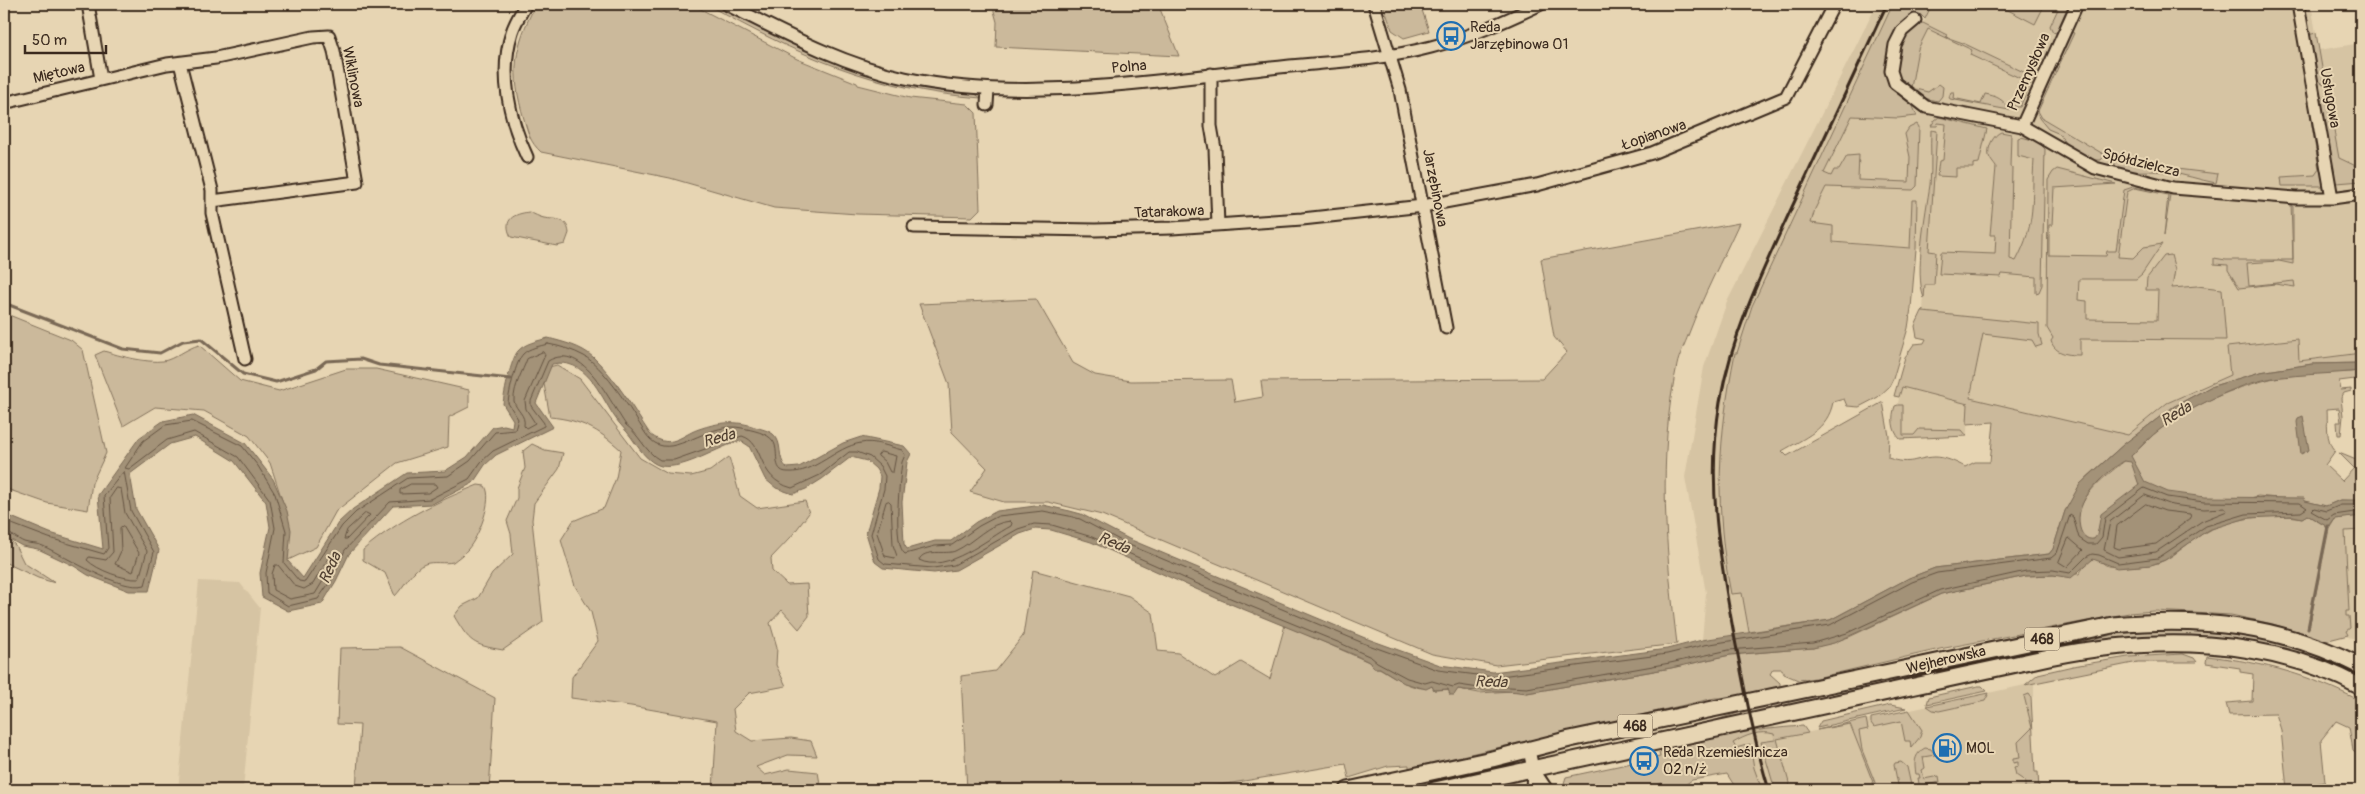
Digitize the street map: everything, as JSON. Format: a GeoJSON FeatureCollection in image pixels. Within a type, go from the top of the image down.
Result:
{"type":"FeatureCollection","features":[{"type":"Feature","properties":{"kind":"main road","name":"Wejherowska"},"geometry":{"type":"LineString","coordinates":[[1348,790],[2113,625],[2186,621],[2227,624],[2274,633],[2314,645],[2361,666]]}},
{"type":"Feature","properties":{"kind":"main road","name":"Wejherowska"},"geometry":{"type":"LineString","coordinates":[[1435,790],[2067,654],[2132,645],[2169,643],[2225,646],[2278,656],[2319,668],[2361,687]]}},
{"type":"Feature","properties":{"kind":"street"},"geometry":{"type":"LineString","coordinates":[[88,4],[101,79]]}},
{"type":"Feature","properties":{"kind":"street"},"geometry":{"type":"LineString","coordinates":[[526,4],[513,30],[507,50],[505,75],[510,106],[527,157]]}},
{"type":"Feature","properties":{"kind":"street","name":"Polna"},"geometry":{"type":"LineString","coordinates":[[726,4],[791,37],[846,61],[914,79],[988,89],[1114,84],[1390,56],[1463,38],[1541,4]]}},
{"type":"Feature","properties":{"kind":"street","name":"Jarzębinowa"},"geometry":{"type":"LineString","coordinates":[[1374,4],[1400,90],[1424,206],[1446,328]]}},
{"type":"Feature","properties":{"kind":"street","name":"Łopianowa"},"geometry":{"type":"LineString","coordinates":[[1424,206],[1504,193],[1571,177],[1652,153],[1778,102],[1786,97],[1834,4]]}},
{"type":"Feature","properties":{"kind":"street","name":"Przemysłowa"},"geometry":{"type":"LineString","coordinates":[[2022,126],[2077,4]]}},
{"type":"Feature","properties":{"kind":"street","name":"Usługowa"},"geometry":{"type":"LineString","coordinates":[[2298,4],[2332,198]]}},
{"type":"Feature","properties":{"kind":"street","name":"Spółdzielcza"},"geometry":{"type":"LineString","coordinates":[[1915,20],[1902,31],[1895,45],[1892,70],[1896,83],[1907,94],[1926,107],[2022,126],[2095,168],[2173,188],[2212,192],[2332,198],[2361,194]]}},
{"type":"Feature","properties":{"kind":"street","name":"Wiklinowa"},"geometry":{"type":"LineString","coordinates":[[180,63],[216,58],[313,36],[329,36],[334,51],[357,182],[212,202]]}},
{"type":"Feature","properties":{"kind":"street"},"geometry":{"type":"LineString","coordinates":[[180,63],[212,190],[212,213],[245,359]]}},
{"type":"Feature","properties":{"kind":"street","name":"Miętowa"},"geometry":{"type":"LineString","coordinates":[[4,103],[101,79],[180,63]]}},
{"type":"Feature","properties":{"kind":"street"},"geometry":{"type":"LineString","coordinates":[[1211,74],[1211,126],[1215,149],[1218,225]]}},
{"type":"Feature","properties":{"kind":"street"},"geometry":{"type":"LineString","coordinates":[[987,106],[988,89]]}},
{"type":"Feature","properties":{"kind":"street","name":"Tatarakowa"},"geometry":{"type":"LineString","coordinates":[[914,227],[1096,230],[1218,225],[1302,219],[1424,206]]}},
{"type":"Feature","properties":{"kind":"street"},"geometry":{"type":"LineString","coordinates":[[1530,750],[1533,769],[1532,790]]}},
{"type":"Feature","properties":{"kind":"street"},"geometry":{"type":"LineString","coordinates":[[1533,769],[1547,790]]}},
{"type":"Feature","properties":{"kind":"shaded area"},"geometry":{"type":"Polygon","coordinates":[[[536,4],[691,4],[797,59],[858,85],[910,98],[967,104],[976,113],[980,209],[972,217],[857,214],[774,208],[670,178],[541,152],[532,141],[527,129],[517,88],[516,73],[516,60],[523,33],[536,4]]]}},
{"type":"Feature","properties":{"kind":"shaded area"},"geometry":{"type":"Polygon","coordinates":[[[706,4],[716,4],[795,45],[855,69],[974,93],[981,98],[942,94],[906,87],[838,67],[772,39],[706,4]]]}},
{"type":"Feature","properties":{"kind":"shaded area"},"geometry":{"type":"Polygon","coordinates":[[[992,4],[1158,4],[1179,56],[996,47],[997,22],[992,4]]]}},
{"type":"Feature","properties":{"kind":"shaded area"},"geometry":{"type":"Polygon","coordinates":[[[1383,4],[1420,4],[1429,31],[1404,38],[1392,30],[1383,4]]]}},
{"type":"Feature","properties":{"kind":"shaded area"},"geometry":{"type":"Polygon","coordinates":[[[1877,4],[1897,4],[1850,107],[1913,114],[1916,105],[1901,70],[1932,4],[2311,4],[2319,50],[2361,43],[2361,353],[2254,367],[2167,403],[2128,435],[1970,398],[1982,334],[1923,312],[1926,249],[1793,238],[1742,593],[1749,632],[1702,640],[1706,593],[1685,477],[1704,367],[1727,302],[1877,4]]]}},
{"type":"Feature","properties":{"kind":"shaded area"},"geometry":{"type":"Polygon","coordinates":[[[1893,4],[1932,4],[1925,19],[1920,14],[1914,15],[1900,31],[1894,87],[1912,104],[1917,116],[1898,118],[1852,116],[1824,173],[1831,176],[1834,170],[1839,170],[1847,156],[1859,155],[1858,180],[1909,182],[1910,157],[1905,134],[1909,128],[1917,124],[1919,127],[1917,186],[1913,190],[1826,187],[1815,209],[1811,223],[1833,226],[1833,242],[1910,248],[1912,200],[1917,200],[1916,249],[1908,328],[1889,387],[1878,397],[1859,407],[1847,406],[1844,399],[1833,402],[1826,420],[1814,432],[1782,451],[1787,456],[1883,402],[1889,436],[1888,458],[1908,461],[1939,457],[1965,467],[1975,462],[1990,462],[1994,422],[1967,424],[1968,404],[1902,387],[1899,397],[1894,396],[1905,357],[1914,344],[1924,343],[1926,339],[1917,337],[1915,326],[1923,309],[1923,312],[2039,324],[2042,345],[2036,347],[2032,340],[1983,334],[1970,398],[2128,435],[2167,403],[2230,375],[2227,347],[2298,339],[2299,361],[2361,353],[2361,363],[2312,364],[2260,372],[2210,387],[2173,407],[2124,444],[2086,478],[2065,511],[2053,549],[2049,554],[1935,568],[1909,578],[1830,620],[1749,632],[1742,593],[1731,594],[1722,532],[1720,502],[1720,473],[1725,414],[1735,353],[1737,353],[1752,306],[1893,4]]]}},
{"type":"Feature","properties":{"kind":"shaded area"},"geometry":{"type":"Polygon","coordinates":[[[2006,4],[2045,4],[2035,24],[2004,8],[2006,4]]]}},
{"type":"Feature","properties":{"kind":"shaded area"},"geometry":{"type":"Polygon","coordinates":[[[2047,4],[2069,4],[2056,33],[2053,32],[2050,26],[2058,9],[2047,4]]]}},
{"type":"Feature","properties":{"kind":"shaded area"},"geometry":{"type":"Polygon","coordinates":[[[1916,23],[1923,23],[1947,35],[1946,37],[1963,43],[2032,76],[2033,78],[2020,107],[2015,107],[2013,104],[2020,101],[2025,92],[2019,88],[2022,79],[1970,55],[1972,50],[1928,29],[1918,49],[1911,88],[1928,92],[1939,84],[1943,87],[1942,96],[1938,101],[1931,100],[1918,96],[1907,89],[1894,74],[1902,36],[1916,23]]]}},
{"type":"Feature","properties":{"kind":"shaded area"},"geometry":{"type":"Polygon","coordinates":[[[2070,32],[2074,33],[2038,111],[2042,118],[2105,155],[2101,160],[2094,160],[2066,145],[2060,134],[2048,129],[2039,118],[2037,111],[2038,102],[2059,61],[2070,32]]]}},
{"type":"Feature","properties":{"kind":"shaded area"},"geometry":{"type":"Polygon","coordinates":[[[2316,33],[2325,85],[2315,78],[2308,35],[2316,33]]]}},
{"type":"Feature","properties":{"kind":"shaded area"},"geometry":{"type":"Polygon","coordinates":[[[1951,92],[1954,92],[1953,98],[1981,104],[1985,94],[1993,96],[2002,101],[2009,110],[1950,99],[1951,92]]]}},
{"type":"Feature","properties":{"kind":"shaded area"},"geometry":{"type":"Polygon","coordinates":[[[2327,93],[2339,158],[2361,167],[2361,181],[2337,183],[2332,179],[2319,106],[2327,93]]]}},
{"type":"Feature","properties":{"kind":"shaded area"},"geometry":{"type":"Polygon","coordinates":[[[2310,113],[2317,131],[2314,132],[2324,186],[2282,186],[2281,177],[2315,175],[2319,169],[2310,113]]]}},
{"type":"Feature","properties":{"kind":"shaded area"},"geometry":{"type":"Polygon","coordinates":[[[1939,117],[1987,129],[1979,163],[1973,164],[1973,168],[1956,168],[1956,177],[1937,176],[1939,161],[1943,160],[1946,124],[1938,123],[1937,126],[1931,126],[1939,117]]]}},
{"type":"Feature","properties":{"kind":"shaded area"},"geometry":{"type":"Polygon","coordinates":[[[1931,130],[1937,131],[1929,251],[1936,252],[1934,285],[1925,285],[1924,298],[1921,287],[1920,259],[1931,178],[1931,130]]]}},
{"type":"Feature","properties":{"kind":"shaded area"},"geometry":{"type":"Polygon","coordinates":[[[2001,132],[2011,134],[2010,259],[2016,261],[2023,247],[2032,211],[2034,160],[2018,156],[2018,138],[2037,141],[2045,149],[2042,285],[2039,292],[2036,293],[2036,277],[2002,274],[2001,277],[1939,274],[1941,252],[1995,254],[1996,235],[1990,235],[1996,167],[1990,159],[1989,153],[1993,139],[2001,132]]]}},
{"type":"Feature","properties":{"kind":"shaded area"},"geometry":{"type":"Polygon","coordinates":[[[2113,158],[2135,164],[2218,174],[2216,183],[2166,172],[2122,171],[2116,168],[2113,158]]]}},
{"type":"Feature","properties":{"kind":"shaded area"},"geometry":{"type":"Polygon","coordinates":[[[2057,169],[2116,184],[2054,188],[2052,225],[2049,225],[2049,255],[2106,256],[2107,251],[2116,251],[2124,190],[2133,187],[2168,193],[2170,195],[2164,236],[2168,195],[2135,188],[2127,192],[2118,257],[2133,258],[2144,247],[2162,244],[2142,274],[2136,279],[2079,279],[2078,300],[2087,301],[2087,319],[2157,320],[2158,290],[2146,290],[2147,278],[2164,256],[2171,255],[2175,270],[2172,288],[2197,286],[2222,289],[2226,340],[2080,339],[2080,355],[2067,354],[2056,349],[2051,341],[2053,338],[2047,328],[2048,180],[2057,169]]]}},
{"type":"Feature","properties":{"kind":"shaded area"},"geometry":{"type":"Polygon","coordinates":[[[2291,203],[2293,207],[2293,260],[2291,203]]]}},
{"type":"Feature","properties":{"kind":"shaded area"},"geometry":{"type":"Polygon","coordinates":[[[529,212],[542,218],[557,219],[566,224],[569,233],[565,244],[557,246],[511,237],[508,226],[511,218],[529,212]]]}},
{"type":"Feature","properties":{"kind":"shaded area"},"geometry":{"type":"Polygon","coordinates":[[[1739,223],[1700,305],[1681,353],[1671,399],[1665,469],[1665,504],[1677,644],[1496,665],[1432,654],[1102,515],[1048,502],[1004,502],[970,492],[987,468],[952,432],[949,384],[919,304],[1036,299],[1073,363],[1095,375],[1131,381],[1231,380],[1235,402],[1263,397],[1261,381],[1542,379],[1567,352],[1554,337],[1541,259],[1739,223]]]}},
{"type":"Feature","properties":{"kind":"shaded area"},"geometry":{"type":"Polygon","coordinates":[[[2214,258],[2226,260],[2293,260],[2293,264],[2279,261],[2247,263],[2249,286],[2294,281],[2295,287],[2275,284],[2239,288],[2228,270],[2228,265],[2214,264],[2214,258]]]}},
{"type":"Feature","properties":{"kind":"shaded area"},"geometry":{"type":"Polygon","coordinates":[[[4,313],[71,340],[83,350],[106,453],[92,483],[88,510],[47,503],[4,488],[4,313]]]}},
{"type":"Feature","properties":{"kind":"shaded area"},"geometry":{"type":"Polygon","coordinates":[[[199,345],[240,381],[279,391],[346,369],[376,369],[469,390],[469,407],[449,417],[448,447],[397,463],[336,511],[316,547],[286,561],[284,506],[270,463],[249,436],[204,411],[155,407],[123,426],[95,355],[104,351],[141,360],[163,361],[199,345]]]}},
{"type":"Feature","properties":{"kind":"shaded area"},"geometry":{"type":"Polygon","coordinates":[[[557,365],[580,379],[640,458],[668,474],[691,476],[710,471],[729,457],[740,496],[757,508],[805,501],[809,513],[791,537],[771,558],[772,571],[787,585],[807,584],[809,616],[799,629],[782,610],[770,623],[777,647],[776,665],[786,686],[749,693],[733,709],[736,731],[752,741],[791,738],[811,741],[817,756],[788,755],[756,767],[765,775],[789,769],[818,772],[821,790],[713,790],[717,721],[571,698],[572,677],[598,641],[591,612],[575,586],[561,540],[573,521],[604,508],[616,478],[621,450],[605,436],[580,423],[550,417],[542,373],[545,368],[557,365]]]}},
{"type":"Feature","properties":{"kind":"shaded area"},"geometry":{"type":"Polygon","coordinates":[[[2361,371],[2361,380],[2356,381],[2358,388],[2355,379],[2339,381],[2341,390],[2351,389],[2351,391],[2344,393],[2341,398],[2343,416],[2341,435],[2338,435],[2337,422],[2341,422],[2339,408],[2327,409],[2328,437],[2335,451],[2325,465],[2342,481],[2354,468],[2339,453],[2361,462],[2361,501],[2340,500],[2326,506],[2305,501],[2258,496],[2090,540],[2082,535],[2079,522],[2080,510],[2085,499],[2093,489],[2160,429],[2185,412],[2227,392],[2281,376],[2361,371]]]}},
{"type":"Feature","properties":{"kind":"shaded area"},"geometry":{"type":"Polygon","coordinates":[[[1902,387],[1968,404],[1967,434],[1896,435],[1895,415],[1902,387]]]}},
{"type":"Feature","properties":{"kind":"shaded area"},"geometry":{"type":"Polygon","coordinates":[[[1903,405],[1903,435],[1914,435],[1919,429],[1962,430],[1967,436],[1900,439],[1895,432],[1893,419],[1895,406],[1903,405]]]}},
{"type":"Feature","properties":{"kind":"shaded area"},"geometry":{"type":"Polygon","coordinates":[[[532,444],[545,450],[563,453],[559,469],[534,503],[532,520],[543,622],[503,650],[473,641],[464,632],[454,616],[462,606],[478,598],[492,574],[513,554],[511,534],[507,521],[517,498],[517,488],[525,468],[523,451],[532,444]]]}},
{"type":"Feature","properties":{"kind":"shaded area"},"geometry":{"type":"Polygon","coordinates":[[[478,485],[485,486],[488,500],[484,518],[472,544],[453,562],[431,563],[421,566],[395,596],[385,573],[363,560],[363,550],[376,539],[418,513],[478,485]]]}},
{"type":"Feature","properties":{"kind":"shaded area"},"geometry":{"type":"Polygon","coordinates":[[[2307,515],[2326,526],[2327,530],[2309,628],[2329,529],[2335,519],[2361,516],[2361,530],[2345,531],[2349,611],[2346,611],[2346,616],[2349,616],[2350,628],[2346,631],[2348,635],[2325,641],[2273,624],[2231,615],[2154,611],[2129,613],[1940,649],[1816,678],[1798,680],[1784,674],[1782,669],[1773,669],[1770,674],[1780,683],[1780,687],[1737,698],[1715,698],[1409,768],[1409,765],[1388,766],[1349,778],[1346,764],[1190,790],[967,790],[961,676],[995,671],[1023,636],[1033,570],[1129,596],[1153,613],[1158,651],[1178,653],[1215,678],[1241,662],[1270,679],[1285,625],[1369,662],[1374,668],[1379,668],[1419,688],[1432,686],[1434,690],[1458,689],[1479,693],[1512,691],[1527,693],[1671,668],[1730,655],[1813,648],[1849,637],[1941,594],[2026,576],[2079,574],[2087,562],[2094,559],[2113,567],[2158,563],[2169,558],[2209,530],[2222,525],[2249,518],[2290,516],[2302,518],[2307,515]]]}},
{"type":"Feature","properties":{"kind":"shaded area"},"geometry":{"type":"Polygon","coordinates":[[[2361,520],[2361,641],[2336,633],[2337,523],[2361,520]]]}},
{"type":"Feature","properties":{"kind":"shaded area"},"geometry":{"type":"Polygon","coordinates":[[[4,535],[15,545],[24,563],[55,583],[38,578],[4,562],[4,535]]]}},
{"type":"Feature","properties":{"kind":"shaded area"},"geometry":{"type":"Polygon","coordinates":[[[199,581],[240,583],[260,608],[243,790],[178,790],[199,581]]]}},
{"type":"Feature","properties":{"kind":"shaded area"},"geometry":{"type":"Polygon","coordinates":[[[2175,629],[2212,629],[2293,644],[2361,671],[2361,675],[2313,655],[2223,640],[1995,662],[1997,659],[2117,634],[2175,629]]]}},
{"type":"Feature","properties":{"kind":"shaded area"},"geometry":{"type":"Polygon","coordinates":[[[400,647],[495,698],[489,790],[356,790],[360,725],[337,724],[340,648],[400,647]]]}},
{"type":"Feature","properties":{"kind":"shaded area"},"geometry":{"type":"Polygon","coordinates":[[[2183,654],[2194,658],[2197,662],[2138,662],[2025,685],[2038,674],[2073,666],[2128,657],[2183,654]]]}},
{"type":"Feature","properties":{"kind":"shaded area"},"geometry":{"type":"Polygon","coordinates":[[[2207,656],[2249,662],[2287,671],[2361,701],[2361,757],[2353,750],[2349,727],[2336,721],[2321,740],[2325,782],[2287,789],[2281,730],[2276,714],[2229,715],[2226,703],[2252,701],[2253,674],[2240,672],[2240,668],[2206,663],[2207,656]]]}},
{"type":"Feature","properties":{"kind":"shaded area"},"geometry":{"type":"Polygon","coordinates":[[[1925,672],[1923,679],[1556,757],[1716,720],[1757,707],[1925,672]]]}},
{"type":"Feature","properties":{"kind":"shaded area","name":"MOL"},"geometry":{"type":"Polygon","coordinates":[[[1762,683],[1778,739],[2034,683],[2034,696],[2031,697],[2035,772],[2038,772],[2039,790],[1745,790],[1725,736],[1724,690],[1762,683]]]}},
{"type":"Feature","properties":{"kind":"shaded area"},"geometry":{"type":"Polygon","coordinates":[[[1982,686],[1987,691],[1927,704],[1929,697],[1982,686]]]}},
{"type":"Feature","properties":{"kind":"shaded area"},"geometry":{"type":"Polygon","coordinates":[[[1989,693],[1985,701],[1939,711],[1927,706],[1989,693]]]}},
{"type":"Feature","properties":{"kind":"shaded area"},"geometry":{"type":"Polygon","coordinates":[[[2029,694],[2031,697],[2035,772],[2038,772],[2039,790],[2025,790],[2025,781],[2016,775],[2014,767],[2018,766],[2018,762],[2013,763],[2013,759],[2020,758],[2018,742],[2032,728],[2024,696],[2029,694]]]}},
{"type":"Feature","properties":{"kind":"shaded area"},"geometry":{"type":"Polygon","coordinates":[[[1890,705],[1906,708],[1817,728],[1821,721],[1890,705]]]}},
{"type":"Feature","properties":{"kind":"shaded area"},"geometry":{"type":"Polygon","coordinates":[[[1909,710],[1922,730],[1920,737],[1911,748],[1910,741],[1905,741],[1901,721],[1874,727],[1871,723],[1871,718],[1909,710]]]}},
{"type":"Feature","properties":{"kind":"shaded area"},"geometry":{"type":"Polygon","coordinates":[[[1866,719],[1868,729],[1859,731],[1862,750],[1878,790],[1876,790],[1850,724],[1817,730],[1866,719]]]}},
{"type":"Feature","properties":{"kind":"shaded area"},"geometry":{"type":"Polygon","coordinates":[[[1803,726],[1808,733],[1777,739],[1791,790],[1775,790],[1761,742],[1775,740],[1774,734],[1758,733],[1733,743],[1736,748],[1750,744],[1754,768],[1762,790],[1737,790],[1727,774],[1692,780],[1682,787],[1682,790],[1664,790],[1662,783],[1648,790],[1562,790],[1566,777],[1660,757],[1659,753],[1694,742],[1767,729],[1803,726]]]}},
{"type":"Feature","properties":{"kind":"shaded area"},"geometry":{"type":"Polygon","coordinates":[[[1925,748],[1931,749],[1935,755],[1923,757],[1925,768],[1922,770],[1924,779],[1939,776],[1940,782],[1921,786],[1922,790],[1920,790],[1918,778],[1920,778],[1919,774],[1916,774],[1915,763],[1921,750],[1925,748]]]}},
{"type":"Feature","properties":{"kind":"shaded area"},"geometry":{"type":"Polygon","coordinates":[[[1901,762],[1907,767],[1912,790],[1899,790],[1894,765],[1901,762]]]}},
{"type":"Feature","properties":{"kind":"shaded area"},"geometry":{"type":"Polygon","coordinates":[[[1491,765],[1492,771],[1405,790],[1380,790],[1491,765]]]}},
{"type":"Feature","properties":{"kind":"water","name":"Reda"},"geometry":{"type":"Polygon","coordinates":[[[548,338],[572,345],[593,357],[617,384],[650,434],[660,440],[675,440],[699,429],[720,423],[748,425],[773,434],[778,442],[782,460],[787,468],[799,467],[843,443],[861,437],[904,446],[911,454],[907,462],[902,502],[904,544],[907,549],[935,541],[951,541],[976,522],[997,511],[1043,505],[1081,514],[1129,539],[1365,638],[1440,665],[1493,672],[1667,649],[1702,640],[1830,620],[1909,578],[1935,568],[2049,554],[2053,549],[2065,511],[2080,484],[2124,444],[2173,407],[2210,387],[2260,372],[2312,364],[2361,363],[2361,371],[2273,378],[2259,381],[2215,397],[2187,412],[2158,431],[2131,456],[2145,482],[2168,492],[2205,497],[2304,498],[2305,501],[2326,506],[2340,500],[2359,500],[2361,501],[2361,516],[2335,519],[2327,530],[2326,526],[2307,515],[2302,518],[2293,516],[2247,518],[2208,530],[2165,560],[2151,565],[2117,568],[2093,559],[2071,578],[2053,575],[2026,576],[1941,594],[1834,643],[1813,648],[1730,655],[1671,668],[1527,693],[1458,689],[1454,695],[1450,695],[1448,689],[1434,690],[1432,686],[1426,689],[1404,683],[1380,668],[1374,668],[1369,662],[1355,655],[1216,598],[1091,542],[1051,530],[1035,529],[1020,534],[956,570],[934,573],[883,568],[875,562],[866,533],[879,488],[880,476],[876,469],[867,461],[851,457],[822,479],[806,489],[793,494],[776,488],[765,479],[749,446],[741,441],[691,461],[671,466],[661,466],[652,462],[640,450],[583,371],[564,363],[552,364],[536,403],[553,427],[496,455],[485,465],[473,483],[432,504],[393,506],[349,554],[322,604],[288,611],[262,597],[260,573],[270,527],[266,502],[234,461],[195,437],[170,444],[130,474],[136,509],[159,550],[149,591],[129,591],[88,575],[74,566],[38,549],[22,546],[4,536],[4,514],[50,533],[103,549],[98,495],[139,438],[163,421],[193,415],[245,443],[273,479],[287,511],[291,530],[288,561],[303,578],[338,523],[353,509],[407,473],[445,471],[467,457],[493,427],[504,425],[512,427],[513,420],[503,404],[506,385],[515,355],[528,344],[548,338]],[[2124,461],[2107,473],[2085,498],[2079,518],[2081,531],[2087,538],[2094,539],[2097,535],[2101,514],[2139,485],[2131,462],[2124,461]]]}},
{"type":"Feature","properties":{"kind":"water"},"geometry":{"type":"Polygon","coordinates":[[[2303,416],[2309,450],[2301,454],[2297,422],[2298,418],[2303,416]]]}},
{"type":"Feature","properties":{"kind":"waterway"},"geometry":{"type":"LineString","coordinates":[[4,303],[123,349],[160,353],[183,341],[201,339],[243,374],[276,382],[316,369],[326,361],[361,359],[379,365],[511,379]]}},
{"type":"Feature","properties":{"kind":"waterway"},"geometry":{"type":"LineString","coordinates":[[2308,628],[2328,526]]}},
{"type":"Feature","properties":{"kind":"railway"},"geometry":{"type":"LineString","coordinates":[[1769,790],[1746,697],[1720,551],[1714,463],[1720,402],[1732,351],[1760,278],[1887,4]]}},
{"type":"Feature","properties":{"kind":"place","name":"Reda Jarzębinowa 01"},"geometry":{"type":"Point","coordinates":[1451,36]}},
{"type":"Feature","properties":{"kind":"place","name":"MOL"},"geometry":{"type":"Point","coordinates":[1947,748]}},
{"type":"Feature","properties":{"kind":"place","name":"Reda Rzemieślnicza 02 n/ż"},"geometry":{"type":"Point","coordinates":[1644,761]}}]}
